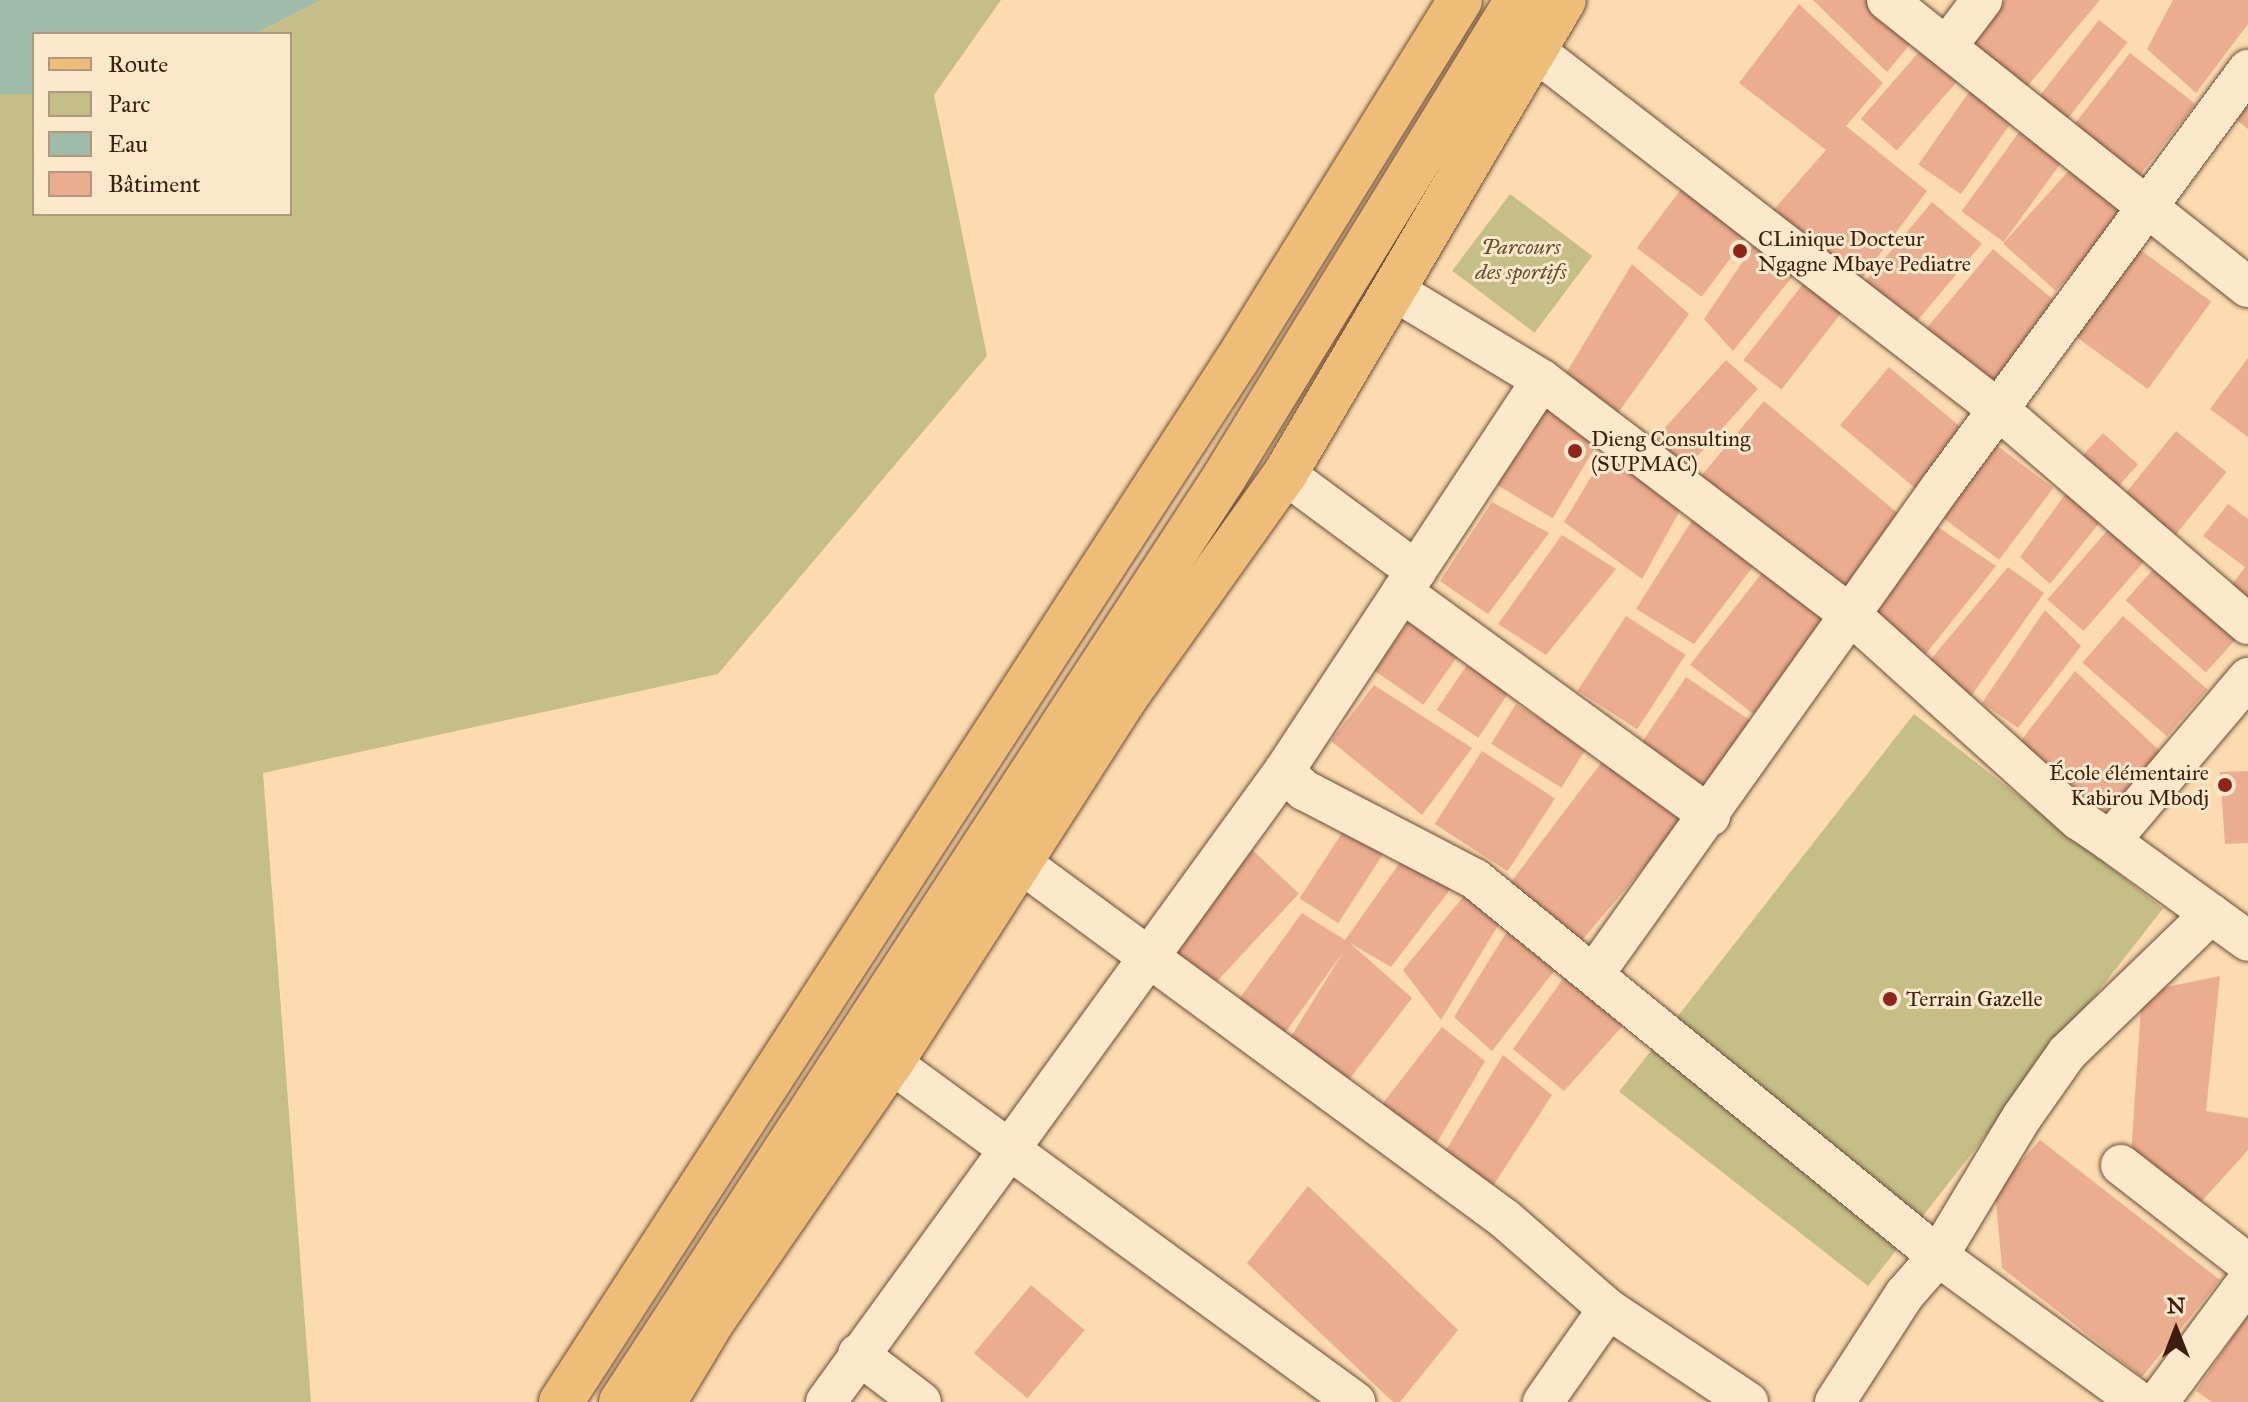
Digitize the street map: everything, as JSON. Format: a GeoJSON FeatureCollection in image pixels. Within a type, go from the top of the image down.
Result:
{"type":"FeatureCollection","features":[{"type":"Feature","properties":{"kind":"main road"},"geometry":{"type":"LineString","coordinates":[[561,1402],[1237,360],[1460,0]]}},
{"type":"Feature","properties":{"kind":"main road"},"geometry":{"type":"LineString","coordinates":[[621,1402],[1225,476],[1517,0]]}},
{"type":"Feature","properties":{"kind":"main road"},"geometry":{"type":"LineString","coordinates":[[664,1402],[712,1322],[891,1063],[1128,694],[1285,474],[1564,0]]}},
{"type":"Feature","properties":{"kind":"main road"},"geometry":{"type":"LineString","coordinates":[[1225,476],[1355,354]]}},
{"type":"Feature","properties":{"kind":"street"},"geometry":{"type":"LineString","coordinates":[[1887,0],[2248,287]]}},
{"type":"Feature","properties":{"kind":"street"},"geometry":{"type":"LineString","coordinates":[[1947,46],[1982,0]]}},
{"type":"Feature","properties":{"kind":"street"},"geometry":{"type":"LineString","coordinates":[[1534,50],[1999,410],[2248,624]]}},
{"type":"Feature","properties":{"kind":"street"},"geometry":{"type":"LineString","coordinates":[[1594,974],[1999,410],[2248,70]]}},
{"type":"Feature","properties":{"kind":"street"},"geometry":{"type":"LineString","coordinates":[[1393,290],[1542,380],[1851,615],[2079,820],[2248,941]]}},
{"type":"Feature","properties":{"kind":"street"},"geometry":{"type":"LineString","coordinates":[[826,1402],[1284,771],[1542,380]]}},
{"type":"Feature","properties":{"kind":"street"},"geometry":{"type":"LineString","coordinates":[[1285,474],[1409,581],[1710,816]]}},
{"type":"Feature","properties":{"kind":"street"},"geometry":{"type":"LineString","coordinates":[[2110,841],[2248,678]]}},
{"type":"Feature","properties":{"kind":"street"},"geometry":{"type":"LineString","coordinates":[[1284,771],[1304,790],[1475,879],[1938,1256],[2139,1402]]}},
{"type":"Feature","properties":{"kind":"street"},"geometry":{"type":"LineString","coordinates":[[1018,861],[1505,1219],[1608,1309],[1748,1402]]}},
{"type":"Feature","properties":{"kind":"street"},"geometry":{"type":"LineString","coordinates":[[1835,1402],[1905,1294],[1938,1256],[2022,1117],[2067,1053],[2211,914]]}},
{"type":"Feature","properties":{"kind":"street"},"geometry":{"type":"LineString","coordinates":[[891,1063],[1355,1402]]}},
{"type":"Feature","properties":{"kind":"street"},"geometry":{"type":"LineString","coordinates":[[2121,1165],[2248,1264]]}},
{"type":"Feature","properties":{"kind":"street"},"geometry":{"type":"LineString","coordinates":[[2158,1402],[2248,1281]]}},
{"type":"Feature","properties":{"kind":"street"},"geometry":{"type":"LineString","coordinates":[[1543,1402],[1608,1309]]}},
{"type":"Feature","properties":{"kind":"street"},"geometry":{"type":"LineString","coordinates":[[858,1354],[921,1402]]}},
{"type":"Feature","properties":{"kind":"green space"},"geometry":{"type":"Polygon","coordinates":[[[321,0],[1001,0],[934,95],[987,356],[718,674],[263,773],[311,1402],[0,1402],[0,94],[32,94],[32,216],[292,216],[292,32],[259,32],[321,0]]]}},
{"type":"Feature","properties":{"kind":"green space","name":"Parcours des sportifs"},"geometry":{"type":"Polygon","coordinates":[[[1510,194],[1592,256],[1534,333],[1452,271],[1510,194]]]}},
{"type":"Feature","properties":{"kind":"green space","name":"Terrain Gazelle"},"geometry":{"type":"Polygon","coordinates":[[[1914,714],[2163,909],[1868,1286],[1619,1091],[1914,714]]]}},
{"type":"Feature","properties":{"kind":"water"},"geometry":{"type":"Polygon","coordinates":[[[0,0],[321,0],[259,32],[32,32],[32,94],[0,94],[0,0]]]}},
{"type":"Feature","properties":{"kind":"building"},"geometry":{"type":"Polygon","coordinates":[[[1813,0],[1867,0],[1916,37],[1887,72],[1813,0]]]}},
{"type":"Feature","properties":{"kind":"building"},"geometry":{"type":"Polygon","coordinates":[[[2005,0],[2100,0],[2025,89],[1971,46],[2005,0]]]}},
{"type":"Feature","properties":{"kind":"building"},"geometry":{"type":"Polygon","coordinates":[[[2173,0],[2248,0],[2248,24],[2196,93],[2147,49],[2173,0]]]}},
{"type":"Feature","properties":{"kind":"building"},"geometry":{"type":"Polygon","coordinates":[[[1799,4],[1883,83],[1846,126],[1927,191],[1859,282],[1769,215],[1826,150],[1739,83],[1799,4]]]}},
{"type":"Feature","properties":{"kind":"building"},"geometry":{"type":"Polygon","coordinates":[[[2099,20],[2127,42],[2063,125],[2034,103],[2099,20]]]}},
{"type":"Feature","properties":{"kind":"building"},"geometry":{"type":"Polygon","coordinates":[[[1925,45],[1961,76],[1897,150],[1861,119],[1925,45]]]}},
{"type":"Feature","properties":{"kind":"building"},"geometry":{"type":"Polygon","coordinates":[[[2130,53],[2195,104],[2135,181],[2070,130],[2130,53]]]}},
{"type":"Feature","properties":{"kind":"building"},"geometry":{"type":"Polygon","coordinates":[[[1974,85],[2017,115],[1961,194],[1918,164],[1974,85]]]}},
{"type":"Feature","properties":{"kind":"building"},"geometry":{"type":"Polygon","coordinates":[[[2248,91],[2248,129],[2229,114],[2248,91]]]}},
{"type":"Feature","properties":{"kind":"building"},"geometry":{"type":"Polygon","coordinates":[[[2025,124],[2067,155],[2004,242],[1962,211],[2025,124]]]}},
{"type":"Feature","properties":{"kind":"building"},"geometry":{"type":"Polygon","coordinates":[[[2072,167],[2125,215],[2056,291],[2003,244],[2072,167]]]}},
{"type":"Feature","properties":{"kind":"building"},"geometry":{"type":"Polygon","coordinates":[[[1685,184],[1750,233],[1702,297],[1637,248],[1685,184]]]}},
{"type":"Feature","properties":{"kind":"building"},"geometry":{"type":"Polygon","coordinates":[[[1932,202],[1982,244],[1912,327],[1863,285],[1932,202]]]}},
{"type":"Feature","properties":{"kind":"building"},"geometry":{"type":"Polygon","coordinates":[[[1756,242],[1796,272],[1733,351],[1704,319],[1756,242]]]}},
{"type":"Feature","properties":{"kind":"building"},"geometry":{"type":"Polygon","coordinates":[[[2132,244],[2211,302],[2148,389],[2069,331],[2132,244]]]}},
{"type":"Feature","properties":{"kind":"building"},"geometry":{"type":"Polygon","coordinates":[[[1993,249],[2060,305],[1989,389],[1922,333],[1993,249]]]}},
{"type":"Feature","properties":{"kind":"building"},"geometry":{"type":"Polygon","coordinates":[[[1632,264],[1689,314],[1610,424],[1559,385],[1632,264]]]}},
{"type":"Feature","properties":{"kind":"building"},"geometry":{"type":"Polygon","coordinates":[[[1810,275],[1848,305],[1781,390],[1744,360],[1810,275]]]}},
{"type":"Feature","properties":{"kind":"building"},"geometry":{"type":"Polygon","coordinates":[[[2248,358],[2248,437],[2210,409],[2248,358]]]}},
{"type":"Feature","properties":{"kind":"building"},"geometry":{"type":"Polygon","coordinates":[[[1726,360],[1758,389],[1684,471],[1652,442],[1726,360]]]}},
{"type":"Feature","properties":{"kind":"building"},"geometry":{"type":"Polygon","coordinates":[[[1889,367],[1972,437],[1924,495],[1840,425],[1889,367]]]}},
{"type":"Feature","properties":{"kind":"building"},"geometry":{"type":"Polygon","coordinates":[[[1545,397],[1604,433],[1553,518],[1493,483],[1545,397]]]}},
{"type":"Feature","properties":{"kind":"building"},"geometry":{"type":"Polygon","coordinates":[[[1764,401],[1907,521],[1838,603],[1695,483],[1764,401]]]}},
{"type":"Feature","properties":{"kind":"building"},"geometry":{"type":"Polygon","coordinates":[[[2176,431],[2227,472],[2167,545],[2117,504],[2176,431]]]}},
{"type":"Feature","properties":{"kind":"building"},"geometry":{"type":"Polygon","coordinates":[[[2103,433],[2138,464],[2109,496],[2074,465],[2103,433]]]}},
{"type":"Feature","properties":{"kind":"building"},"geometry":{"type":"Polygon","coordinates":[[[1991,441],[2053,488],[1999,560],[1937,513],[1991,441]]]}},
{"type":"Feature","properties":{"kind":"building"},"geometry":{"type":"Polygon","coordinates":[[[1609,447],[1683,505],[1642,579],[1564,522],[1609,447]]]}},
{"type":"Feature","properties":{"kind":"building"},"geometry":{"type":"Polygon","coordinates":[[[2069,489],[2105,516],[2050,584],[2020,557],[2069,489]]]}},
{"type":"Feature","properties":{"kind":"building"},"geometry":{"type":"Polygon","coordinates":[[[1492,502],[1549,533],[1488,614],[1440,581],[1492,502]]]}},
{"type":"Feature","properties":{"kind":"building"},"geometry":{"type":"Polygon","coordinates":[[[2228,504],[2248,519],[2248,598],[2231,586],[2245,567],[2203,536],[2228,504]]]}},
{"type":"Feature","properties":{"kind":"building"},"geometry":{"type":"Polygon","coordinates":[[[1696,514],[1758,560],[1694,644],[1636,609],[1696,514]]]}},
{"type":"Feature","properties":{"kind":"building"},"geometry":{"type":"Polygon","coordinates":[[[1932,523],[1996,566],[1921,660],[1867,617],[1932,523]]]}},
{"type":"Feature","properties":{"kind":"building"},"geometry":{"type":"Polygon","coordinates":[[[2113,524],[2149,555],[2084,631],[2047,599],[2113,524]]]}},
{"type":"Feature","properties":{"kind":"building"},"geometry":{"type":"Polygon","coordinates":[[[1562,535],[1616,569],[1546,655],[1498,624],[1562,535]]]}},
{"type":"Feature","properties":{"kind":"building"},"geometry":{"type":"Polygon","coordinates":[[[2159,563],[2239,635],[2206,672],[2126,600],[2159,563]]]}},
{"type":"Feature","properties":{"kind":"building"},"geometry":{"type":"Polygon","coordinates":[[[1769,564],[1832,613],[1753,714],[1690,665],[1769,564]]]}},
{"type":"Feature","properties":{"kind":"building"},"geometry":{"type":"Polygon","coordinates":[[[2008,567],[2044,593],[1964,706],[1921,671],[2008,567]]]}},
{"type":"Feature","properties":{"kind":"building"},"geometry":{"type":"Polygon","coordinates":[[[2045,610],[2081,646],[2018,728],[1982,703],[2045,610]]]}},
{"type":"Feature","properties":{"kind":"building"},"geometry":{"type":"Polygon","coordinates":[[[1626,616],[1686,655],[1637,729],[1578,691],[1626,616]]]}},
{"type":"Feature","properties":{"kind":"building"},"geometry":{"type":"Polygon","coordinates":[[[2123,616],[2208,689],[2167,736],[2082,663],[2123,616]]]}},
{"type":"Feature","properties":{"kind":"building"},"geometry":{"type":"Polygon","coordinates":[[[1411,618],[1460,652],[1423,705],[1374,670],[1411,618]]]}},
{"type":"Feature","properties":{"kind":"building"},"geometry":{"type":"Polygon","coordinates":[[[1467,665],[1508,693],[1478,738],[1437,710],[1467,665]]]}},
{"type":"Feature","properties":{"kind":"building"},"geometry":{"type":"Polygon","coordinates":[[[2075,671],[2164,755],[2116,820],[2019,743],[2075,671]]]}},
{"type":"Feature","properties":{"kind":"building"},"geometry":{"type":"Polygon","coordinates":[[[1686,677],[1755,723],[1707,795],[1638,748],[1686,677]]]}},
{"type":"Feature","properties":{"kind":"building"},"geometry":{"type":"Polygon","coordinates":[[[1374,685],[1472,748],[1422,815],[1331,741],[1374,685]]]}},
{"type":"Feature","properties":{"kind":"building"},"geometry":{"type":"Polygon","coordinates":[[[1516,704],[1586,748],[1561,788],[1491,744],[1516,704]]]}},
{"type":"Feature","properties":{"kind":"building"},"geometry":{"type":"Polygon","coordinates":[[[1482,751],[1555,798],[1508,871],[1435,824],[1482,751]]]}},
{"type":"Feature","properties":{"kind":"building"},"geometry":{"type":"Polygon","coordinates":[[[1604,759],[1687,817],[1577,946],[1511,882],[1604,759]]]}},
{"type":"Feature","properties":{"kind":"building"},"geometry":{"type":"Polygon","coordinates":[[[2248,771],[2248,843],[2225,844],[2220,772],[2248,771]]]}},
{"type":"Feature","properties":{"kind":"building"},"geometry":{"type":"Polygon","coordinates":[[[1353,816],[1392,841],[1338,923],[1300,898],[1353,816]]]}},
{"type":"Feature","properties":{"kind":"building"},"geometry":{"type":"Polygon","coordinates":[[[1247,845],[1299,893],[1211,988],[1159,939],[1247,845]]]}},
{"type":"Feature","properties":{"kind":"building"},"geometry":{"type":"Polygon","coordinates":[[[1411,847],[1455,883],[1391,967],[1350,943],[1412,998],[1341,1090],[1284,1048],[1344,951],[1280,1040],[1231,1010],[1302,913],[1345,940],[1411,847]]]}},
{"type":"Feature","properties":{"kind":"building"},"geometry":{"type":"Polygon","coordinates":[[[1473,885],[1500,922],[1441,1020],[1403,970],[1473,885]]]}},
{"type":"Feature","properties":{"kind":"building"},"geometry":{"type":"Polygon","coordinates":[[[1511,925],[1561,962],[1492,1051],[1454,1017],[1511,925]]]}},
{"type":"Feature","properties":{"kind":"building"},"geometry":{"type":"Polygon","coordinates":[[[1570,969],[1628,1020],[1564,1091],[1513,1049],[1570,969]]]}},
{"type":"Feature","properties":{"kind":"building"},"geometry":{"type":"Polygon","coordinates":[[[2220,976],[2206,1111],[2248,1118],[2248,1150],[2193,1211],[2131,1155],[2142,992],[2220,976]]]}},
{"type":"Feature","properties":{"kind":"building"},"geometry":{"type":"Polygon","coordinates":[[[1442,1027],[1485,1061],[1436,1144],[1380,1107],[1442,1027]]]}},
{"type":"Feature","properties":{"kind":"building"},"geometry":{"type":"Polygon","coordinates":[[[1503,1055],[1552,1095],[1493,1186],[1445,1152],[1503,1055]]]}},
{"type":"Feature","properties":{"kind":"building"},"geometry":{"type":"Polygon","coordinates":[[[2040,1140],[2220,1280],[2142,1377],[2002,1268],[1995,1190],[2040,1140]]]}},
{"type":"Feature","properties":{"kind":"building"},"geometry":{"type":"Polygon","coordinates":[[[1308,1186],[1458,1330],[1400,1402],[1393,1402],[1247,1263],[1308,1186]]]}},
{"type":"Feature","properties":{"kind":"building"},"geometry":{"type":"Polygon","coordinates":[[[1031,1285],[1085,1330],[1027,1398],[974,1353],[1031,1285]]]}},
{"type":"Feature","properties":{"kind":"building"},"geometry":{"type":"Polygon","coordinates":[[[2248,1315],[2248,1402],[2212,1402],[2196,1391],[2248,1315]]]}},
{"type":"Feature","properties":{"kind":"place","name":"CLinique Docteur Ngagne Mbaye Pediatre"},"geometry":{"type":"Point","coordinates":[1740,251]}},
{"type":"Feature","properties":{"kind":"place","name":"Dieng Consulting (SUPMAC)"},"geometry":{"type":"Point","coordinates":[1575,451]}},
{"type":"Feature","properties":{"kind":"place","name":"École élémentaire Kabirou Mbodj"},"geometry":{"type":"Point","coordinates":[2225,785]}},
{"type":"Feature","properties":{"kind":"place","name":"Terrain Gazelle"},"geometry":{"type":"Point","coordinates":[1890,999]}}]}
